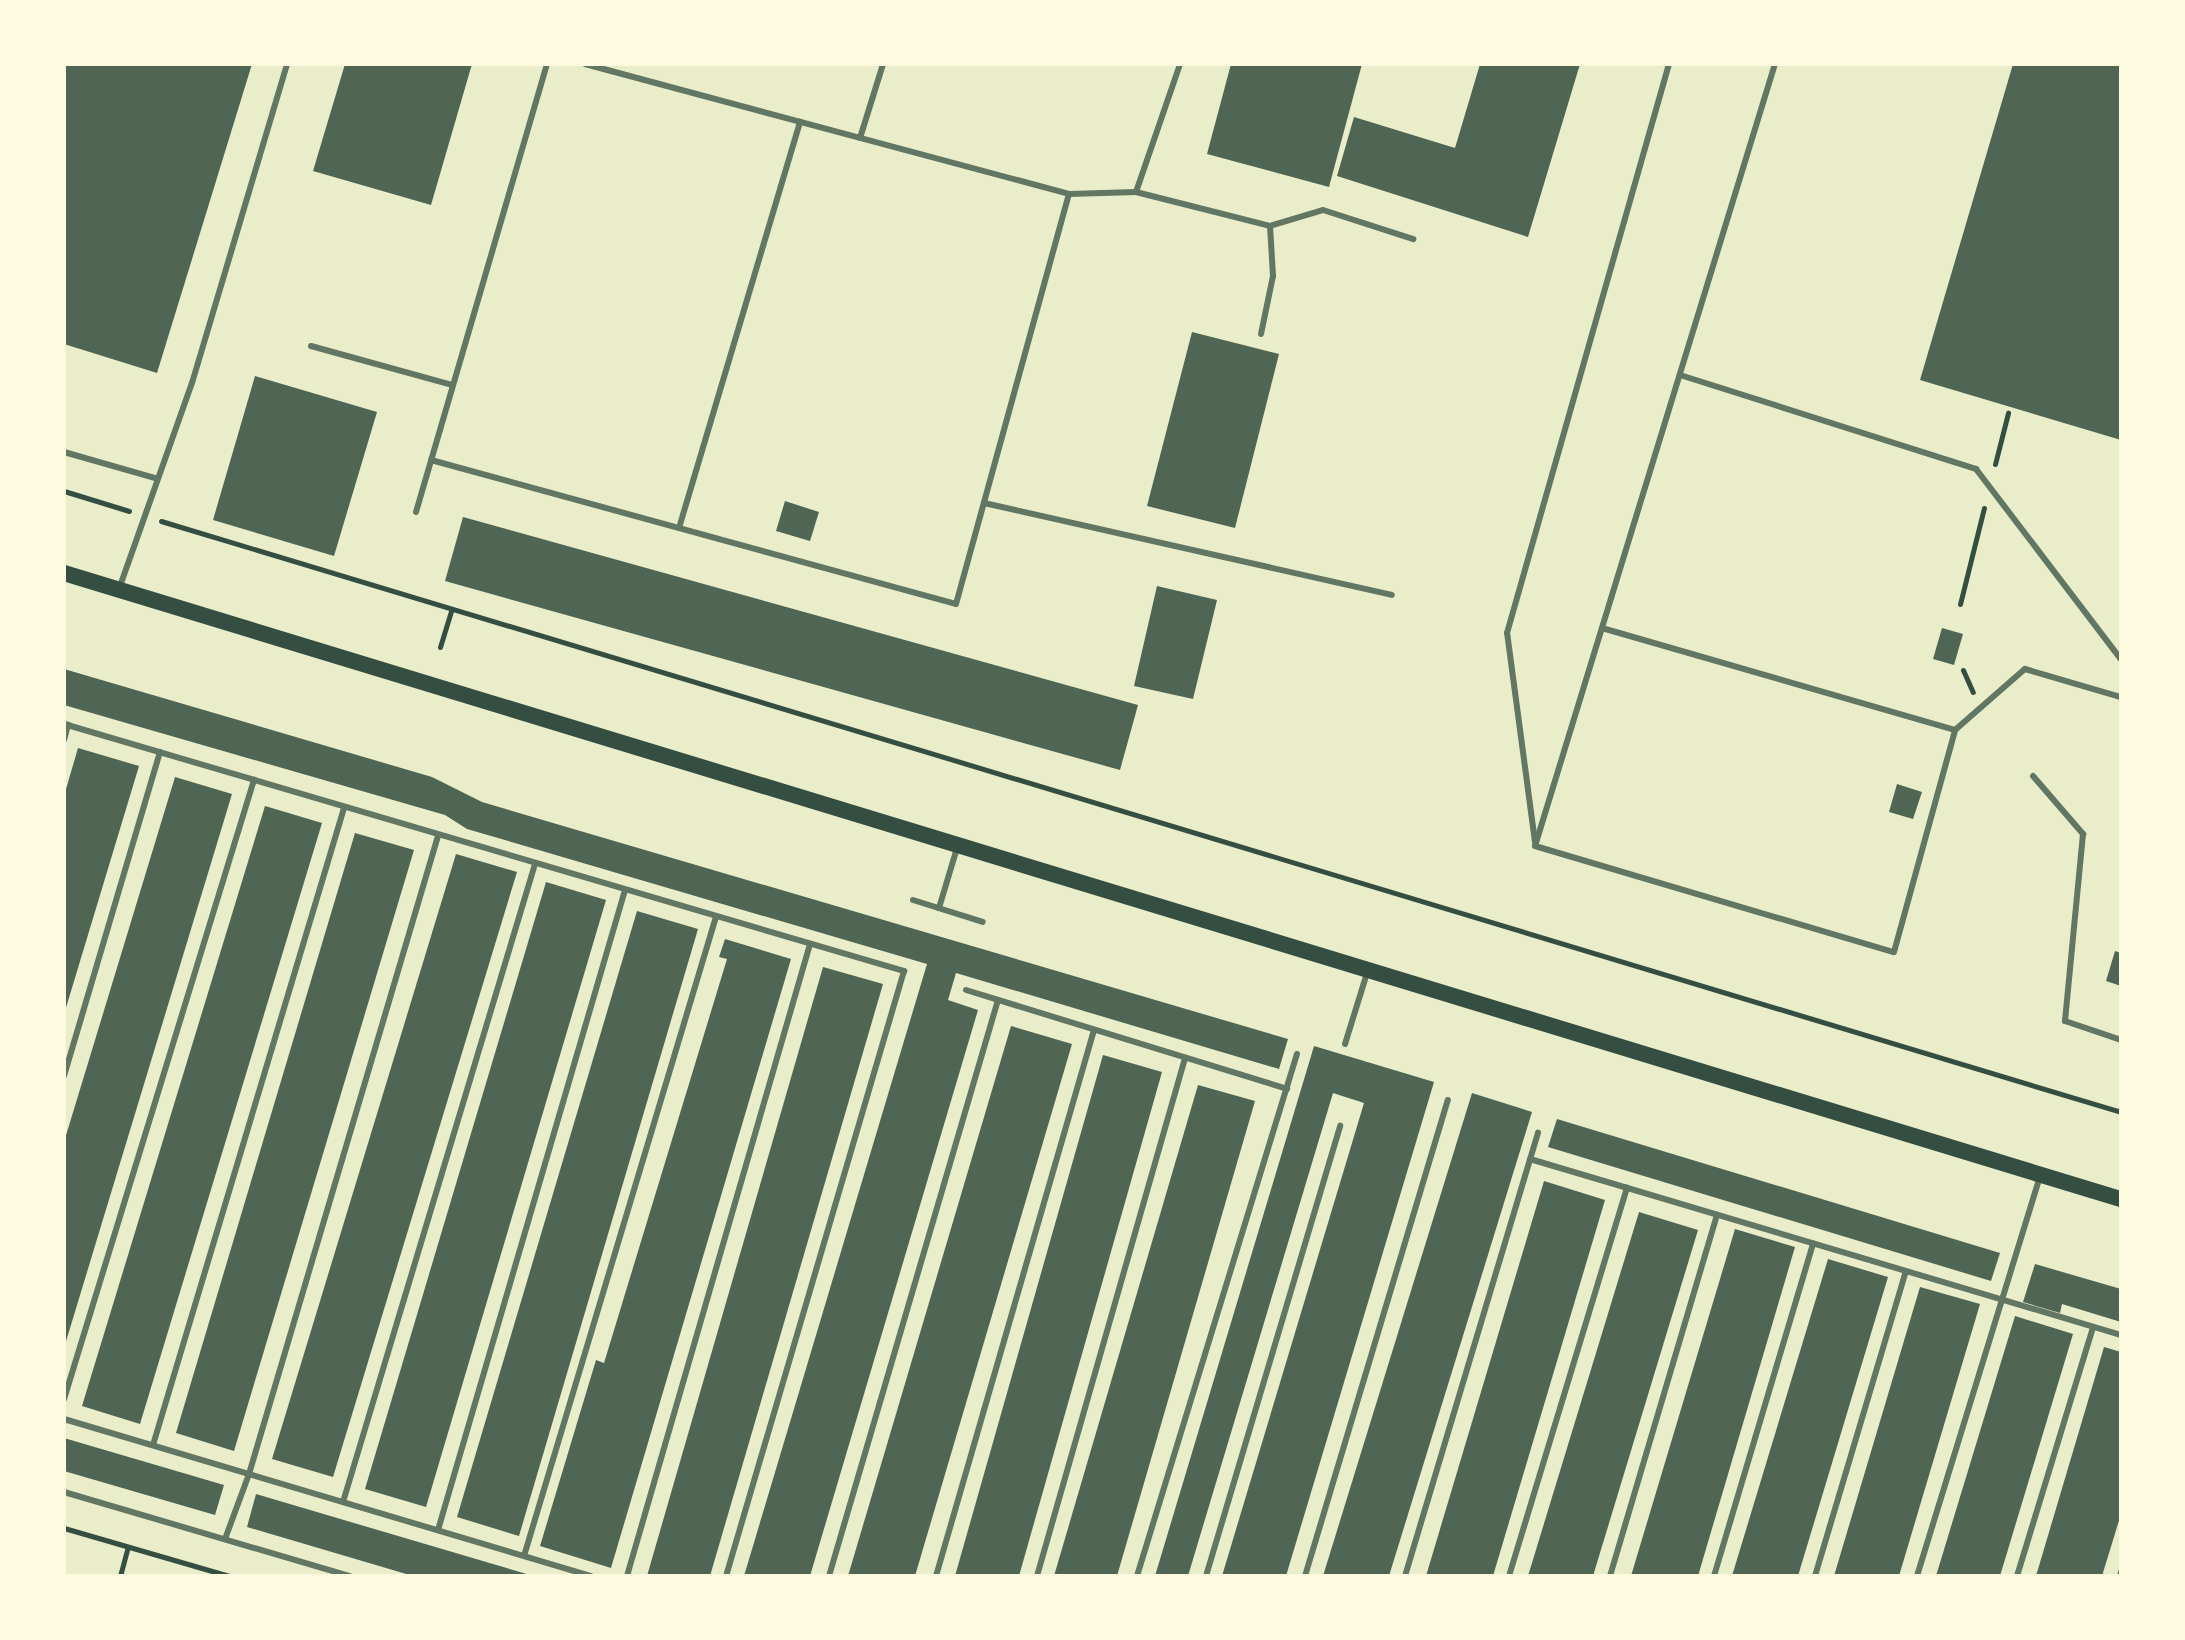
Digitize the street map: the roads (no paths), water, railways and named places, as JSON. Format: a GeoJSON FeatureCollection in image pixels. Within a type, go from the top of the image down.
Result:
{"type":"FeatureCollection","features":[{"type":"Feature","properties":{"kind":"main road"},"geometry":{"type":"LineString","coordinates":[[64,573],[2121,1199]]}},
{"type":"Feature","properties":{"kind":"lane"},"geometry":{"type":"LineString","coordinates":[[119,589],[155,478],[192,383],[287,64]]}},
{"type":"Feature","properties":{"kind":"lane"},"geometry":{"type":"LineString","coordinates":[[416,512],[547,64]]}},
{"type":"Feature","properties":{"kind":"lane"},"geometry":{"type":"LineString","coordinates":[[585,64],[1069,194],[1136,192],[1270,226],[1323,210],[1413,239]]}},
{"type":"Feature","properties":{"kind":"lane"},"geometry":{"type":"LineString","coordinates":[[860,138],[883,64]]}},
{"type":"Feature","properties":{"kind":"lane"},"geometry":{"type":"LineString","coordinates":[[1136,192],[1180,64]]}},
{"type":"Feature","properties":{"kind":"lane"},"geometry":{"type":"LineString","coordinates":[[1535,846],[1507,633],[1669,64]]}},
{"type":"Feature","properties":{"kind":"lane"},"geometry":{"type":"LineString","coordinates":[[1535,846],[1775,64]]}},
{"type":"Feature","properties":{"kind":"lane"},"geometry":{"type":"LineString","coordinates":[[679,528],[800,122]]}},
{"type":"Feature","properties":{"kind":"lane"},"geometry":{"type":"LineString","coordinates":[[431,460],[956,604],[1069,194]]}},
{"type":"Feature","properties":{"kind":"lane"},"geometry":{"type":"LineString","coordinates":[[1261,334],[1273,276],[1270,226]]}},
{"type":"Feature","properties":{"kind":"lane"},"geometry":{"type":"LineString","coordinates":[[311,346],[453,385]]}},
{"type":"Feature","properties":{"kind":"lane"},"geometry":{"type":"LineString","coordinates":[[1680,375],[1976,469],[2121,659]]}},
{"type":"Feature","properties":{"kind":"lane"},"geometry":{"type":"LineString","coordinates":[[64,452],[155,478]]}},
{"type":"Feature","properties":{"kind":"lane"},"geometry":{"type":"LineString","coordinates":[[984,503],[1392,595]]}},
{"type":"Feature","properties":{"kind":"lane"},"geometry":{"type":"LineString","coordinates":[[1602,628],[1955,730]]}},
{"type":"Feature","properties":{"kind":"lane"},"geometry":{"type":"LineString","coordinates":[[1535,846],[1894,952],[1955,730],[2025,669],[2121,697]]}},
{"type":"Feature","properties":{"kind":"lane"},"geometry":{"type":"LineString","coordinates":[[64,740],[66,724],[904,971],[726,1576]]}},
{"type":"Feature","properties":{"kind":"lane"},"geometry":{"type":"LineString","coordinates":[[64,1076],[160,752]]}},
{"type":"Feature","properties":{"kind":"lane"},"geometry":{"type":"LineString","coordinates":[[2033,776],[2083,834],[2065,1021],[2121,1040]]}},
{"type":"Feature","properties":{"kind":"lane"},"geometry":{"type":"LineString","coordinates":[[64,1399],[254,780]]}},
{"type":"Feature","properties":{"kind":"lane"},"geometry":{"type":"LineString","coordinates":[[153,1445],[344,808]]}},
{"type":"Feature","properties":{"kind":"lane"},"geometry":{"type":"LineString","coordinates":[[225,1539],[249,1474],[438,836]]}},
{"type":"Feature","properties":{"kind":"lane"},"geometry":{"type":"LineString","coordinates":[[939,908],[958,844]]}},
{"type":"Feature","properties":{"kind":"lane"},"geometry":{"type":"LineString","coordinates":[[343,1502],[535,864]]}},
{"type":"Feature","properties":{"kind":"lane"},"geometry":{"type":"LineString","coordinates":[[438,1530],[625,890]]}},
{"type":"Feature","properties":{"kind":"lane"},"geometry":{"type":"LineString","coordinates":[[913,900],[983,922]]}},
{"type":"Feature","properties":{"kind":"lane"},"geometry":{"type":"LineString","coordinates":[[524,1556],[716,917]]}},
{"type":"Feature","properties":{"kind":"lane"},"geometry":{"type":"LineString","coordinates":[[627,1576],[810,944]]}},
{"type":"Feature","properties":{"kind":"lane"},"geometry":{"type":"LineString","coordinates":[[1345,1044],[1368,970]]}},
{"type":"Feature","properties":{"kind":"lane"},"geometry":{"type":"LineString","coordinates":[[966,990],[1287,1089]]}},
{"type":"Feature","properties":{"kind":"lane"},"geometry":{"type":"LineString","coordinates":[[829,1576],[998,1000]]}},
{"type":"Feature","properties":{"kind":"lane"},"geometry":{"type":"LineString","coordinates":[[936,1576],[1094,1030]]}},
{"type":"Feature","properties":{"kind":"lane"},"geometry":{"type":"LineString","coordinates":[[1137,1576],[1297,1054]]}},
{"type":"Feature","properties":{"kind":"lane"},"geometry":{"type":"LineString","coordinates":[[1037,1576],[1185,1058]]}},
{"type":"Feature","properties":{"kind":"lane"},"geometry":{"type":"LineString","coordinates":[[1305,1576],[1448,1100]]}},
{"type":"Feature","properties":{"kind":"lane"},"geometry":{"type":"LineString","coordinates":[[1206,1576],[1340,1126]]}},
{"type":"Feature","properties":{"kind":"lane"},"geometry":{"type":"LineString","coordinates":[[1405,1576],[1538,1132]]}},
{"type":"Feature","properties":{"kind":"lane"},"geometry":{"type":"LineString","coordinates":[[1530,1159],[2121,1335]]}},
{"type":"Feature","properties":{"kind":"lane"},"geometry":{"type":"LineString","coordinates":[[1917,1576],[2040,1175]]}},
{"type":"Feature","properties":{"kind":"lane"},"geometry":{"type":"LineString","coordinates":[[1509,1576],[1627,1188]]}},
{"type":"Feature","properties":{"kind":"lane"},"geometry":{"type":"LineString","coordinates":[[1610,1576],[1717,1215]]}},
{"type":"Feature","properties":{"kind":"lane"},"geometry":{"type":"LineString","coordinates":[[1714,1576],[1813,1243]]}},
{"type":"Feature","properties":{"kind":"lane"},"geometry":{"type":"LineString","coordinates":[[1815,1576],[1906,1271]]}},
{"type":"Feature","properties":{"kind":"lane"},"geometry":{"type":"LineString","coordinates":[[2017,1576],[2093,1327]]}},
{"type":"Feature","properties":{"kind":"lane"},"geometry":{"type":"LineString","coordinates":[[64,1419],[591,1576]]}},
{"type":"Feature","properties":{"kind":"lane"},"geometry":{"type":"LineString","coordinates":[[64,1492],[350,1576]]}}]}
